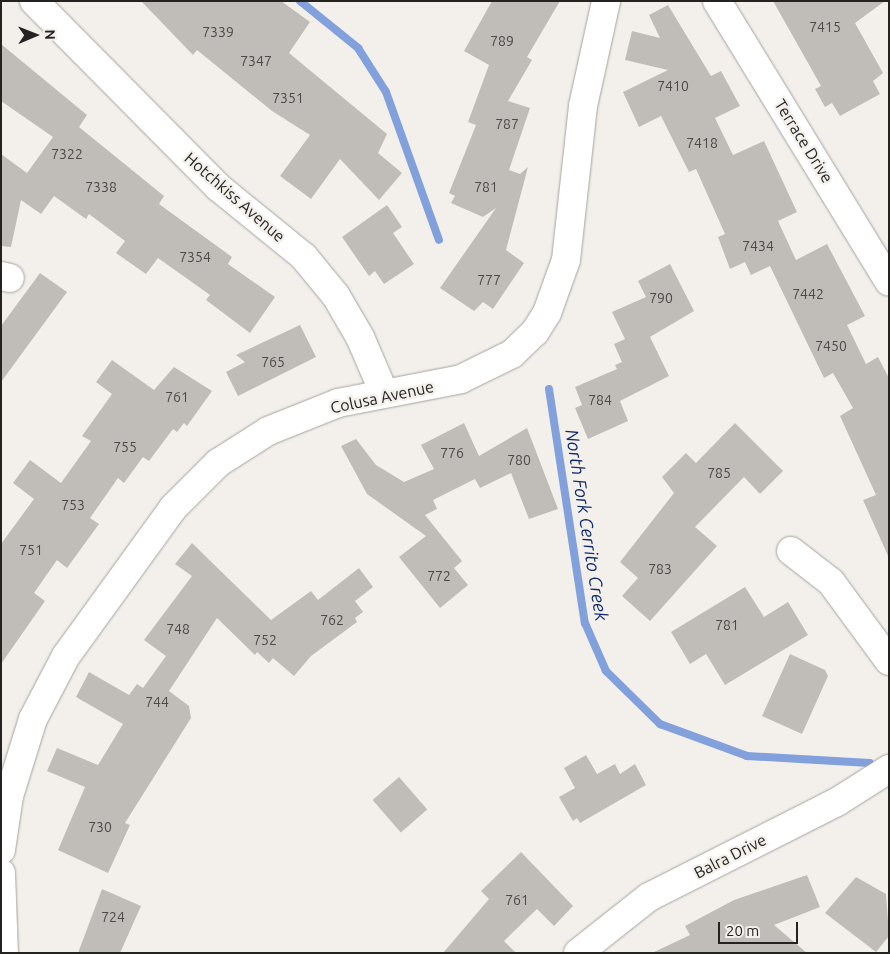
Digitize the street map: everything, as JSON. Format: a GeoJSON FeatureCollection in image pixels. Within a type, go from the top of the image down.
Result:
{"type":"FeatureCollection","features":[{"type":"Feature","properties":{"kind":"street","name":"Hotchkiss Avenue"},"geometry":{"type":"LineString","coordinates":[[34,1],[218,187],[304,257],[356,329],[384,393]]}},
{"type":"Feature","properties":{"kind":"street","name":"Colusa Avenue"},"geometry":{"type":"LineString","coordinates":[[1,850],[9,796],[33,719],[66,656],[173,508],[218,463],[268,430],[338,403],[461,379],[512,354],[547,313],[566,260],[583,106],[606,1]]}},
{"type":"Feature","properties":{"kind":"street","name":"Terrace Drive"},"geometry":{"type":"LineString","coordinates":[[717,1],[889,282]]}},
{"type":"Feature","properties":{"kind":"street"},"geometry":{"type":"LineString","coordinates":[[791,551],[832,582],[889,661]]}},
{"type":"Feature","properties":{"kind":"street","name":"Balra Drive"},"geometry":{"type":"LineString","coordinates":[[587,950],[649,897],[837,802],[889,768]]}},
{"type":"Feature","properties":{"kind":"street"},"geometry":{"type":"LineString","coordinates":[[1,873],[4,953]]}},
{"type":"Feature","properties":{"kind":"building"},"geometry":{"type":"Polygon","coordinates":[[[141,1],[281,1],[310,22],[289,53],[387,134],[378,153],[402,173],[379,200],[340,159],[311,199],[280,176],[310,135],[272,111],[197,50],[193,55],[141,1]]]}},
{"type":"Feature","properties":{"kind":"building"},"geometry":{"type":"Polygon","coordinates":[[[492,1],[560,1],[527,57],[532,60],[508,101],[530,108],[509,170],[520,174],[528,167],[506,250],[524,263],[493,309],[483,302],[474,311],[440,288],[496,208],[483,217],[451,203],[455,196],[449,193],[476,125],[468,122],[489,65],[464,51],[492,1]]]}},
{"type":"Feature","properties":{"kind":"building"},"geometry":{"type":"Polygon","coordinates":[[[773,1],[885,1],[855,23],[883,73],[873,81],[880,94],[840,116],[832,103],[825,107],[815,89],[821,86],[773,1]]]}},
{"type":"Feature","properties":{"kind":"building"},"geometry":{"type":"Polygon","coordinates":[[[668,5],[711,76],[721,71],[740,106],[715,118],[733,155],[764,141],[797,212],[778,221],[796,260],[827,244],[865,316],[847,325],[866,364],[878,357],[889,378],[889,558],[863,500],[876,495],[840,416],[853,408],[833,373],[824,378],[770,266],[751,275],[745,262],[730,269],[718,237],[725,234],[696,169],[689,172],[661,116],[639,127],[623,92],[668,70],[625,60],[632,31],[660,38],[649,15],[668,5]]]}},
{"type":"Feature","properties":{"kind":"building"},"geometry":{"type":"Polygon","coordinates":[[[1,44],[87,115],[79,127],[164,196],[159,204],[232,257],[228,264],[275,297],[250,333],[206,300],[210,295],[158,258],[146,274],[116,253],[125,241],[89,214],[86,219],[54,196],[41,214],[21,200],[11,247],[1,246],[1,154],[27,173],[53,137],[1,101],[1,44]]]}},
{"type":"Feature","properties":{"kind":"building"},"geometry":{"type":"Polygon","coordinates":[[[387,205],[402,227],[393,233],[414,264],[384,284],[375,271],[369,276],[342,237],[387,205]]]}},
{"type":"Feature","properties":{"kind":"building"},"geometry":{"type":"Polygon","coordinates":[[[670,264],[694,311],[650,337],[669,376],[620,401],[628,421],[588,439],[575,408],[582,405],[575,387],[617,369],[615,365],[622,362],[614,344],[625,339],[612,312],[646,297],[638,281],[670,264]]]}},
{"type":"Feature","properties":{"kind":"building"},"geometry":{"type":"Polygon","coordinates":[[[40,273],[67,292],[1,382],[1,326],[40,273]]]}},
{"type":"Feature","properties":{"kind":"building"},"geometry":{"type":"Polygon","coordinates":[[[300,325],[316,357],[238,396],[226,372],[245,362],[236,355],[300,325]]]}},
{"type":"Feature","properties":{"kind":"building"},"geometry":{"type":"Polygon","coordinates":[[[112,360],[154,390],[174,367],[212,391],[187,426],[184,423],[177,432],[173,429],[149,461],[143,457],[124,483],[118,478],[90,518],[99,524],[67,568],[57,560],[34,593],[45,601],[1,664],[1,544],[34,499],[13,483],[30,460],[61,483],[91,441],[82,436],[112,394],[96,382],[112,360]]]}},
{"type":"Feature","properties":{"kind":"building"},"geometry":{"type":"Polygon","coordinates":[[[464,423],[479,456],[527,428],[558,509],[529,519],[511,473],[480,488],[475,479],[433,500],[437,509],[425,515],[462,561],[454,568],[468,585],[440,608],[399,557],[426,536],[367,494],[341,446],[356,439],[376,465],[404,482],[434,469],[421,445],[464,423]]]}},
{"type":"Feature","properties":{"kind":"building"},"geometry":{"type":"Polygon","coordinates":[[[735,423],[783,471],[760,494],[744,477],[695,527],[717,546],[650,621],[622,596],[638,578],[620,562],[674,493],[662,477],[686,453],[696,463],[735,423]]]}},
{"type":"Feature","properties":{"kind":"building"},"geometry":{"type":"Polygon","coordinates":[[[192,543],[271,620],[311,591],[318,600],[359,568],[373,587],[355,601],[363,612],[355,618],[357,622],[311,656],[294,676],[273,658],[269,663],[257,652],[255,655],[217,618],[169,691],[189,706],[191,718],[125,823],[130,825],[108,873],[58,850],[85,787],[47,771],[57,748],[98,765],[123,724],[76,697],[89,672],[129,695],[137,684],[143,688],[166,656],[144,640],[192,576],[175,564],[192,543]]]}},
{"type":"Feature","properties":{"kind":"building"},"geometry":{"type":"Polygon","coordinates":[[[745,587],[764,617],[788,602],[808,635],[725,685],[706,654],[690,664],[671,632],[745,587]]]}},
{"type":"Feature","properties":{"kind":"building"},"geometry":{"type":"Polygon","coordinates":[[[790,654],[825,670],[828,676],[802,734],[762,716],[790,654]]]}},
{"type":"Feature","properties":{"kind":"building"},"geometry":{"type":"Polygon","coordinates":[[[586,755],[597,774],[615,764],[620,774],[635,764],[646,785],[580,823],[577,818],[573,821],[559,797],[575,788],[564,768],[586,755]]]}},
{"type":"Feature","properties":{"kind":"building"},"geometry":{"type":"Polygon","coordinates":[[[399,777],[427,809],[401,832],[373,800],[399,777]]]}},
{"type":"Feature","properties":{"kind":"building"},"geometry":{"type":"Polygon","coordinates":[[[521,852],[573,906],[554,926],[537,909],[504,941],[516,953],[443,953],[489,899],[481,891],[521,852]]]}},
{"type":"Feature","properties":{"kind":"building"},"geometry":{"type":"Polygon","coordinates":[[[807,875],[820,907],[774,925],[807,953],[652,953],[690,935],[685,926],[734,900],[807,875]]]}},
{"type":"Feature","properties":{"kind":"building"},"geometry":{"type":"Polygon","coordinates":[[[856,877],[886,894],[889,936],[876,952],[825,913],[856,877]]]}},
{"type":"Feature","properties":{"kind":"building"},"geometry":{"type":"Polygon","coordinates":[[[102,889],[141,906],[120,953],[78,953],[102,889]]]}},
{"type":"Feature","properties":{"kind":"waterway","name":"North Fork Cerrito Creek"},"geometry":{"type":"LineString","coordinates":[[300,1],[358,48],[386,92],[439,240]]}},
{"type":"Feature","properties":{"kind":"waterway","name":"North Fork Cerrito Creek"},"geometry":{"type":"LineString","coordinates":[[549,389],[585,623],[606,671],[660,724],[747,756],[870,763]]}}]}
